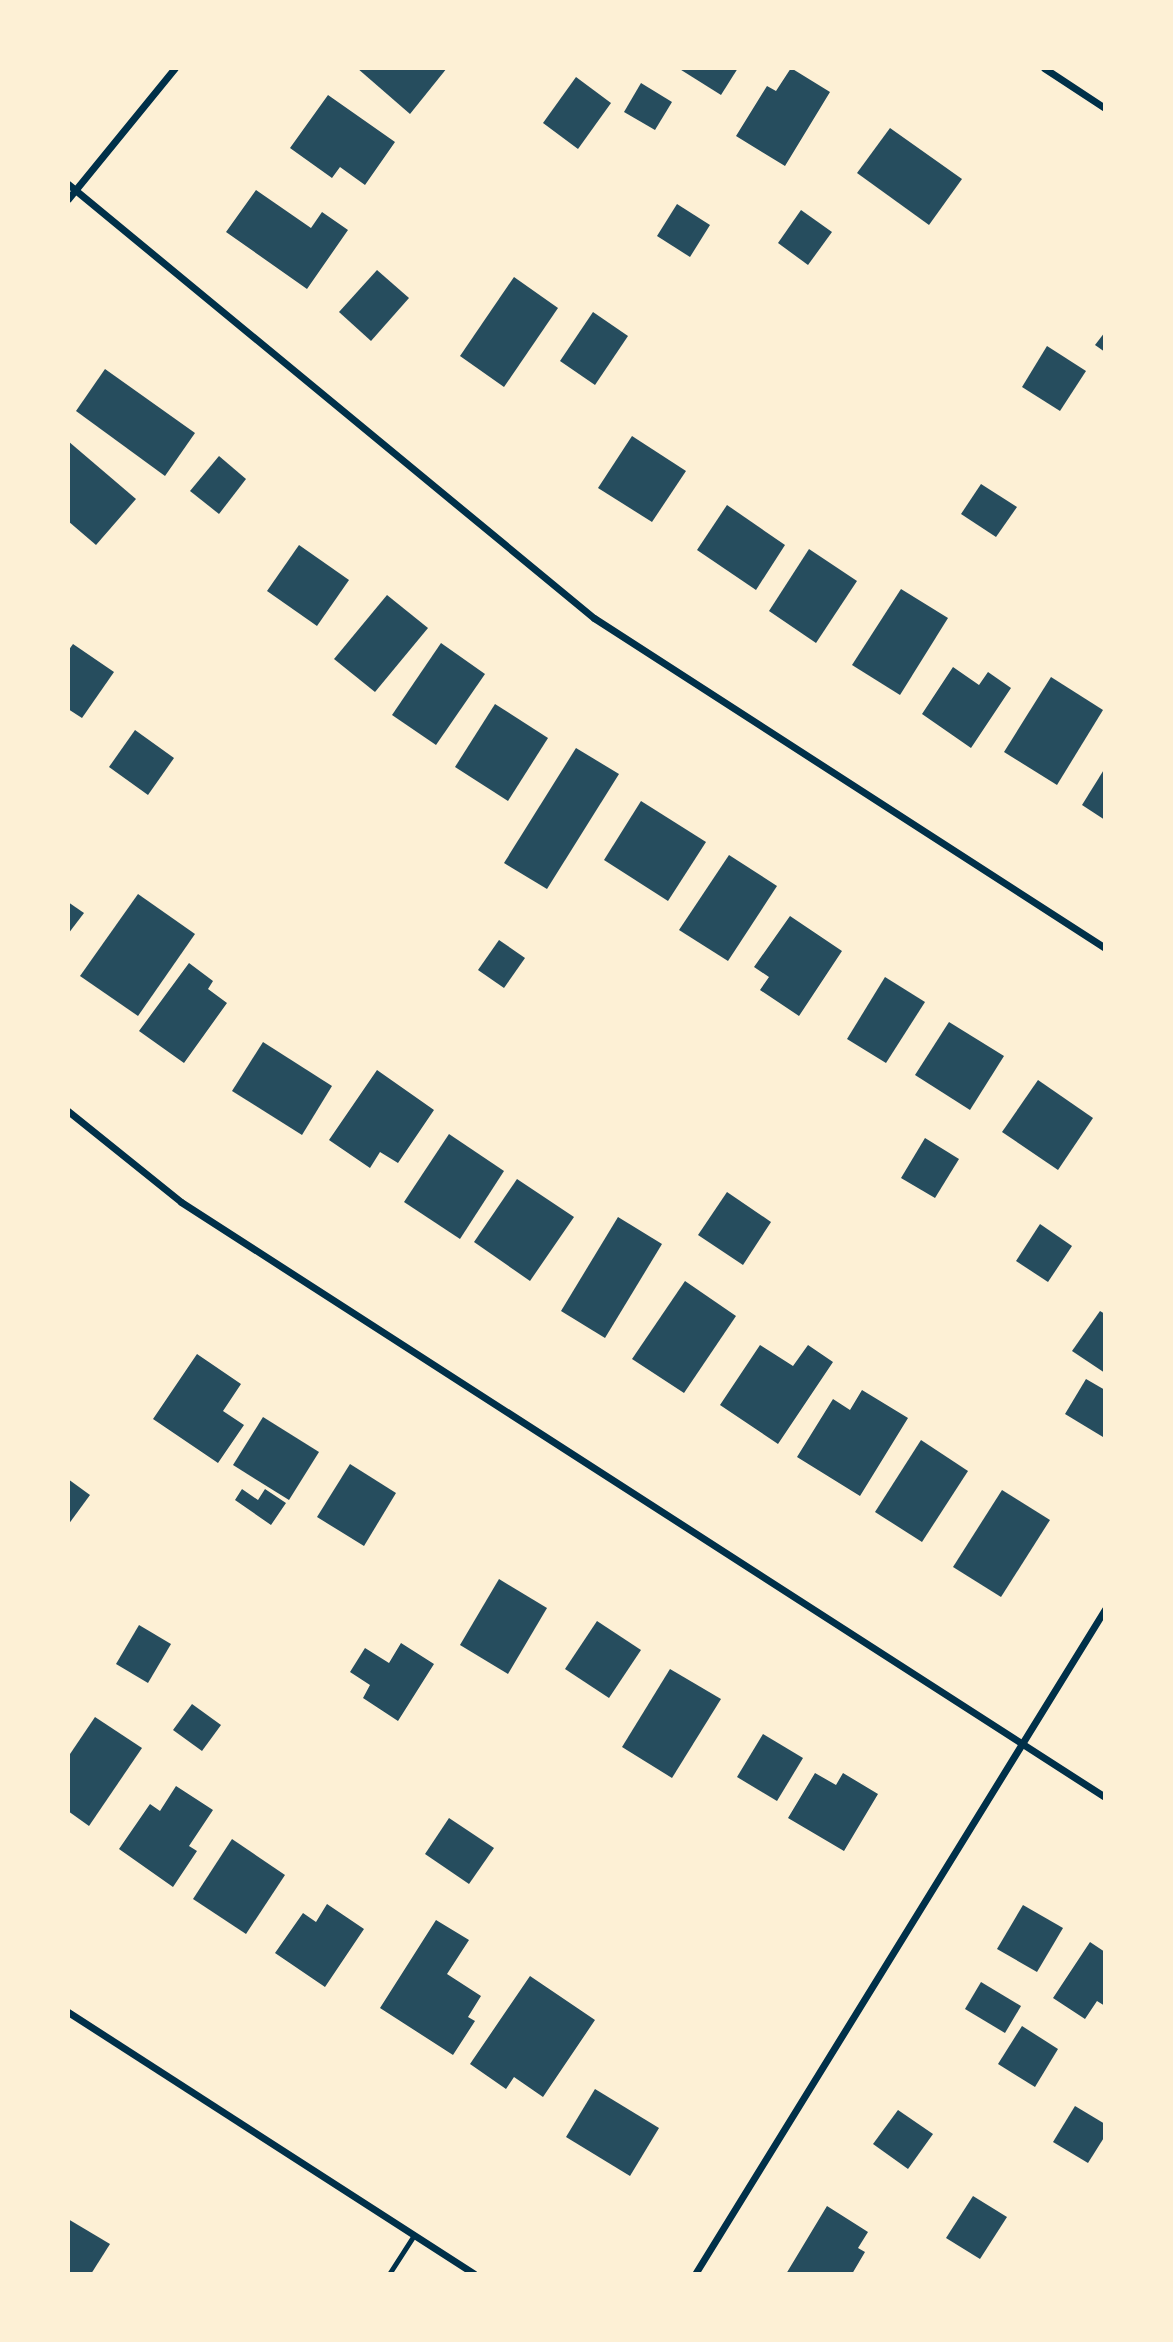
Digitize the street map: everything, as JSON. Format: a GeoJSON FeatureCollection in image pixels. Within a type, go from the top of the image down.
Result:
{"type":"FeatureCollection","features":[{"type":"Feature","properties":{"kind":"street"},"geometry":{"type":"LineString","coordinates":[[68,199],[174,68]]}},
{"type":"Feature","properties":{"kind":"street"},"geometry":{"type":"LineString","coordinates":[[1044,68],[1105,108]]}},
{"type":"Feature","properties":{"kind":"street"},"geometry":{"type":"LineString","coordinates":[[68,184],[594,618],[1105,948]]}},
{"type":"Feature","properties":{"kind":"street"},"geometry":{"type":"LineString","coordinates":[[68,1111],[181,1202],[1105,1797]]}},
{"type":"Feature","properties":{"kind":"street"},"geometry":{"type":"LineString","coordinates":[[695,2274],[1105,1609]]}},
{"type":"Feature","properties":{"kind":"street"},"geometry":{"type":"LineString","coordinates":[[68,2012],[474,2274]]}},
{"type":"Feature","properties":{"kind":"lane"},"geometry":{"type":"LineString","coordinates":[[389,2274],[414,2235]]}},
{"type":"Feature","properties":{"kind":"building"},"geometry":{"type":"Polygon","coordinates":[[[357,68],[447,68],[410,114],[357,68]]]}},
{"type":"Feature","properties":{"kind":"building"},"geometry":{"type":"Polygon","coordinates":[[[678,68],[738,68],[721,95],[678,68]]]}},
{"type":"Feature","properties":{"kind":"building"},"geometry":{"type":"Polygon","coordinates":[[[791,68],[830,92],[785,166],[736,136],[767,86],[776,91],[791,68]]]}},
{"type":"Feature","properties":{"kind":"building"},"geometry":{"type":"Polygon","coordinates":[[[576,77],[611,103],[578,149],[543,123],[576,77]]]}},
{"type":"Feature","properties":{"kind":"building"},"geometry":{"type":"Polygon","coordinates":[[[641,83],[672,102],[655,130],[624,112],[641,83]]]}},
{"type":"Feature","properties":{"kind":"building"},"geometry":{"type":"Polygon","coordinates":[[[328,95],[395,142],[365,185],[340,167],[332,178],[290,148],[328,95]]]}},
{"type":"Feature","properties":{"kind":"building"},"geometry":{"type":"Polygon","coordinates":[[[890,128],[962,179],[929,225],[857,173],[890,128]]]}},
{"type":"Feature","properties":{"kind":"building"},"geometry":{"type":"Polygon","coordinates":[[[256,190],[311,228],[322,212],[348,230],[307,289],[226,232],[256,190]]]}},
{"type":"Feature","properties":{"kind":"building"},"geometry":{"type":"Polygon","coordinates":[[[677,204],[710,225],[690,257],[657,236],[677,204]]]}},
{"type":"Feature","properties":{"kind":"building"},"geometry":{"type":"Polygon","coordinates":[[[801,210],[832,232],[808,265],[778,243],[801,210]]]}},
{"type":"Feature","properties":{"kind":"building"},"geometry":{"type":"Polygon","coordinates":[[[377,270],[409,298],[371,341],[339,312],[377,270]]]}},
{"type":"Feature","properties":{"kind":"building"},"geometry":{"type":"Polygon","coordinates":[[[514,277],[558,308],[504,387],[460,356],[514,277]]]}},
{"type":"Feature","properties":{"kind":"building"},"geometry":{"type":"Polygon","coordinates":[[[593,312],[628,336],[595,385],[560,361],[593,312]]]}},
{"type":"Feature","properties":{"kind":"building"},"geometry":{"type":"Polygon","coordinates":[[[1105,332],[1105,352],[1095,345],[1105,332]]]}},
{"type":"Feature","properties":{"kind":"building"},"geometry":{"type":"Polygon","coordinates":[[[1047,346],[1086,371],[1060,411],[1022,387],[1047,346]]]}},
{"type":"Feature","properties":{"kind":"building"},"geometry":{"type":"Polygon","coordinates":[[[105,369],[195,433],[165,476],[76,411],[105,369]]]}},
{"type":"Feature","properties":{"kind":"building"},"geometry":{"type":"Polygon","coordinates":[[[632,436],[686,471],[652,522],[598,488],[632,436]]]}},
{"type":"Feature","properties":{"kind":"building"},"geometry":{"type":"Polygon","coordinates":[[[68,441],[136,499],[96,545],[68,521],[68,441]]]}},
{"type":"Feature","properties":{"kind":"building"},"geometry":{"type":"Polygon","coordinates":[[[219,456],[246,479],[219,514],[190,491],[219,456]]]}},
{"type":"Feature","properties":{"kind":"building"},"geometry":{"type":"Polygon","coordinates":[[[981,484],[1017,507],[996,537],[961,514],[981,484]]]}},
{"type":"Feature","properties":{"kind":"building"},"geometry":{"type":"Polygon","coordinates":[[[727,505],[785,545],[756,590],[697,550],[727,505]]]}},
{"type":"Feature","properties":{"kind":"building"},"geometry":{"type":"Polygon","coordinates":[[[299,545],[349,580],[317,626],[267,591],[299,545]]]}},
{"type":"Feature","properties":{"kind":"building"},"geometry":{"type":"Polygon","coordinates":[[[809,549],[857,581],[816,643],[769,611],[809,549]]]}},
{"type":"Feature","properties":{"kind":"building"},"geometry":{"type":"Polygon","coordinates":[[[901,589],[948,618],[900,695],[852,665],[901,589]]]}},
{"type":"Feature","properties":{"kind":"building"},"geometry":{"type":"Polygon","coordinates":[[[387,595],[428,628],[375,692],[334,659],[387,595]]]}},
{"type":"Feature","properties":{"kind":"building"},"geometry":{"type":"Polygon","coordinates":[[[441,643],[485,674],[436,745],[392,715],[441,643]]]}},
{"type":"Feature","properties":{"kind":"building"},"geometry":{"type":"Polygon","coordinates":[[[73,644],[114,672],[82,718],[68,709],[68,651],[73,644]]]}},
{"type":"Feature","properties":{"kind":"building"},"geometry":{"type":"Polygon","coordinates":[[[953,667],[979,685],[988,672],[1011,688],[971,748],[922,714],[953,667]]]}},
{"type":"Feature","properties":{"kind":"building"},"geometry":{"type":"Polygon","coordinates":[[[1051,677],[1103,710],[1057,785],[1004,752],[1051,677]]]}},
{"type":"Feature","properties":{"kind":"building"},"geometry":{"type":"Polygon","coordinates":[[[495,704],[548,738],[508,801],[455,767],[495,704]]]}},
{"type":"Feature","properties":{"kind":"building"},"geometry":{"type":"Polygon","coordinates":[[[135,730],[174,758],[148,795],[109,767],[135,730]]]}},
{"type":"Feature","properties":{"kind":"building"},"geometry":{"type":"Polygon","coordinates":[[[576,748],[619,774],[547,889],[504,863],[576,748]]]}},
{"type":"Feature","properties":{"kind":"building"},"geometry":{"type":"Polygon","coordinates":[[[1105,768],[1105,820],[1082,805],[1105,768]]]}},
{"type":"Feature","properties":{"kind":"building"},"geometry":{"type":"Polygon","coordinates":[[[641,801],[706,842],[668,901],[604,860],[641,801]]]}},
{"type":"Feature","properties":{"kind":"building"},"geometry":{"type":"Polygon","coordinates":[[[729,855],[777,886],[728,961],[679,930],[729,855]]]}},
{"type":"Feature","properties":{"kind":"building"},"geometry":{"type":"Polygon","coordinates":[[[138,894],[195,934],[138,1016],[80,976],[138,894]]]}},
{"type":"Feature","properties":{"kind":"building"},"geometry":{"type":"Polygon","coordinates":[[[68,902],[84,913],[68,934],[68,902]]]}},
{"type":"Feature","properties":{"kind":"building"},"geometry":{"type":"Polygon","coordinates":[[[790,916],[842,951],[799,1016],[760,990],[769,977],[754,967],[790,916]]]}},
{"type":"Feature","properties":{"kind":"building"},"geometry":{"type":"Polygon","coordinates":[[[499,940],[525,958],[504,988],[478,970],[499,940]]]}},
{"type":"Feature","properties":{"kind":"building"},"geometry":{"type":"Polygon","coordinates":[[[189,963],[213,981],[208,989],[227,1003],[184,1063],[139,1031],[189,963]]]}},
{"type":"Feature","properties":{"kind":"building"},"geometry":{"type":"Polygon","coordinates":[[[885,977],[925,1002],[886,1063],[847,1039],[885,977]]]}},
{"type":"Feature","properties":{"kind":"building"},"geometry":{"type":"Polygon","coordinates":[[[949,1022],[1004,1056],[970,1110],[915,1075],[949,1022]]]}},
{"type":"Feature","properties":{"kind":"building"},"geometry":{"type":"Polygon","coordinates":[[[263,1042],[332,1086],[302,1135],[232,1091],[263,1042]]]}},
{"type":"Feature","properties":{"kind":"building"},"geometry":{"type":"Polygon","coordinates":[[[377,1070],[434,1110],[398,1163],[380,1152],[370,1168],[329,1140],[377,1070]]]}},
{"type":"Feature","properties":{"kind":"building"},"geometry":{"type":"Polygon","coordinates":[[[1038,1080],[1093,1118],[1058,1170],[1002,1132],[1038,1080]]]}},
{"type":"Feature","properties":{"kind":"building"},"geometry":{"type":"Polygon","coordinates":[[[449,1134],[504,1171],[460,1239],[404,1202],[449,1134]]]}},
{"type":"Feature","properties":{"kind":"building"},"geometry":{"type":"Polygon","coordinates":[[[925,1138],[959,1159],[935,1198],[901,1178],[925,1138]]]}},
{"type":"Feature","properties":{"kind":"building"},"geometry":{"type":"Polygon","coordinates":[[[517,1179],[574,1217],[530,1281],[474,1242],[517,1179]]]}},
{"type":"Feature","properties":{"kind":"building"},"geometry":{"type":"Polygon","coordinates":[[[727,1192],[771,1222],[743,1265],[698,1235],[727,1192]]]}},
{"type":"Feature","properties":{"kind":"building"},"geometry":{"type":"Polygon","coordinates":[[[618,1217],[662,1244],[605,1338],[561,1311],[618,1217]]]}},
{"type":"Feature","properties":{"kind":"building"},"geometry":{"type":"Polygon","coordinates":[[[1040,1224],[1072,1246],[1048,1282],[1016,1261],[1040,1224]]]}},
{"type":"Feature","properties":{"kind":"building"},"geometry":{"type":"Polygon","coordinates":[[[685,1281],[736,1316],[684,1393],[632,1359],[685,1281]]]}},
{"type":"Feature","properties":{"kind":"building"},"geometry":{"type":"Polygon","coordinates":[[[1100,1311],[1105,1314],[1105,1373],[1072,1351],[1100,1311]]]}},
{"type":"Feature","properties":{"kind":"building"},"geometry":{"type":"Polygon","coordinates":[[[760,1345],[793,1366],[808,1345],[833,1362],[778,1444],[720,1405],[760,1345]]]}},
{"type":"Feature","properties":{"kind":"building"},"geometry":{"type":"Polygon","coordinates":[[[197,1354],[241,1384],[223,1411],[244,1425],[218,1463],[153,1419],[197,1354]]]}},
{"type":"Feature","properties":{"kind":"building"},"geometry":{"type":"Polygon","coordinates":[[[1086,1379],[1105,1390],[1103,1437],[1065,1414],[1086,1379]]]}},
{"type":"Feature","properties":{"kind":"building"},"geometry":{"type":"Polygon","coordinates":[[[862,1390],[908,1418],[860,1496],[797,1457],[833,1399],[850,1410],[862,1390]]]}},
{"type":"Feature","properties":{"kind":"building"},"geometry":{"type":"Polygon","coordinates":[[[263,1417],[319,1452],[289,1500],[233,1465],[263,1417]]]}},
{"type":"Feature","properties":{"kind":"building"},"geometry":{"type":"Polygon","coordinates":[[[921,1440],[968,1471],[922,1542],[875,1512],[921,1440]]]}},
{"type":"Feature","properties":{"kind":"building"},"geometry":{"type":"Polygon","coordinates":[[[350,1464],[396,1493],[364,1546],[317,1517],[350,1464]]]}},
{"type":"Feature","properties":{"kind":"building"},"geometry":{"type":"Polygon","coordinates":[[[68,1479],[90,1495],[68,1525],[68,1479]]]}},
{"type":"Feature","properties":{"kind":"building"},"geometry":{"type":"Polygon","coordinates":[[[242,1489],[258,1500],[265,1489],[286,1503],[271,1525],[235,1500],[242,1489]]]}},
{"type":"Feature","properties":{"kind":"building"},"geometry":{"type":"Polygon","coordinates":[[[1002,1490],[1050,1520],[1001,1597],[953,1567],[1002,1490]]]}},
{"type":"Feature","properties":{"kind":"building"},"geometry":{"type":"Polygon","coordinates":[[[499,1579],[547,1608],[508,1674],[460,1645],[499,1579]]]}},
{"type":"Feature","properties":{"kind":"building"},"geometry":{"type":"Polygon","coordinates":[[[597,1621],[641,1650],[609,1698],[565,1669],[597,1621]]]}},
{"type":"Feature","properties":{"kind":"building"},"geometry":{"type":"Polygon","coordinates":[[[139,1625],[171,1644],[148,1683],[116,1664],[139,1625]]]}},
{"type":"Feature","properties":{"kind":"building"},"geometry":{"type":"Polygon","coordinates":[[[401,1643],[434,1664],[398,1721],[363,1698],[370,1685],[350,1672],[365,1648],[389,1663],[401,1643]]]}},
{"type":"Feature","properties":{"kind":"building"},"geometry":{"type":"Polygon","coordinates":[[[670,1669],[721,1699],[672,1778],[622,1747],[670,1669]]]}},
{"type":"Feature","properties":{"kind":"building"},"geometry":{"type":"Polygon","coordinates":[[[192,1704],[221,1725],[202,1751],[173,1730],[192,1704]]]}},
{"type":"Feature","properties":{"kind":"building"},"geometry":{"type":"Polygon","coordinates":[[[95,1717],[142,1748],[89,1826],[68,1811],[68,1757],[95,1717]]]}},
{"type":"Feature","properties":{"kind":"building"},"geometry":{"type":"Polygon","coordinates":[[[763,1734],[803,1758],[777,1801],[737,1777],[763,1734]]]}},
{"type":"Feature","properties":{"kind":"building"},"geometry":{"type":"Polygon","coordinates":[[[815,1773],[836,1785],[843,1773],[878,1794],[844,1851],[788,1818],[815,1773]]]}},
{"type":"Feature","properties":{"kind":"building"},"geometry":{"type":"Polygon","coordinates":[[[176,1786],[213,1810],[189,1846],[197,1851],[173,1887],[119,1849],[150,1804],[160,1811],[176,1786]]]}},
{"type":"Feature","properties":{"kind":"building"},"geometry":{"type":"Polygon","coordinates":[[[449,1818],[494,1848],[469,1884],[425,1854],[449,1818]]]}},
{"type":"Feature","properties":{"kind":"building"},"geometry":{"type":"Polygon","coordinates":[[[232,1839],[285,1875],[246,1934],[193,1899],[232,1839]]]}},
{"type":"Feature","properties":{"kind":"building"},"geometry":{"type":"Polygon","coordinates":[[[327,1904],[364,1929],[325,1987],[275,1953],[303,1913],[316,1922],[327,1904]]]}},
{"type":"Feature","properties":{"kind":"building"},"geometry":{"type":"Polygon","coordinates":[[[1023,1905],[1063,1928],[1037,1972],[997,1949],[1023,1905]]]}},
{"type":"Feature","properties":{"kind":"building"},"geometry":{"type":"Polygon","coordinates":[[[436,1920],[469,1940],[447,1974],[481,1996],[468,2017],[475,2021],[453,2055],[380,2008],[436,1920]]]}},
{"type":"Feature","properties":{"kind":"building"},"geometry":{"type":"Polygon","coordinates":[[[1090,1942],[1105,1952],[1105,2006],[1097,2001],[1085,2019],[1053,1998],[1090,1942]]]}},
{"type":"Feature","properties":{"kind":"building"},"geometry":{"type":"Polygon","coordinates":[[[530,1976],[595,2020],[543,2097],[514,2077],[506,2089],[470,2064],[530,1976]]]}},
{"type":"Feature","properties":{"kind":"building"},"geometry":{"type":"Polygon","coordinates":[[[981,1982],[1021,2006],[1005,2033],[965,2009],[981,1982]]]}},
{"type":"Feature","properties":{"kind":"building"},"geometry":{"type":"Polygon","coordinates":[[[1022,2026],[1058,2049],[1035,2087],[998,2064],[1022,2026]]]}},
{"type":"Feature","properties":{"kind":"building"},"geometry":{"type":"Polygon","coordinates":[[[595,2089],[659,2128],[630,2176],[566,2137],[595,2089]]]}},
{"type":"Feature","properties":{"kind":"building"},"geometry":{"type":"Polygon","coordinates":[[[1075,2106],[1105,2124],[1105,2136],[1088,2163],[1053,2142],[1075,2106]]]}},
{"type":"Feature","properties":{"kind":"building"},"geometry":{"type":"Polygon","coordinates":[[[898,2110],[933,2134],[908,2169],[873,2144],[898,2110]]]}},
{"type":"Feature","properties":{"kind":"building"},"geometry":{"type":"Polygon","coordinates":[[[973,2196],[1007,2217],[980,2259],[946,2238],[973,2196]]]}},
{"type":"Feature","properties":{"kind":"building"},"geometry":{"type":"Polygon","coordinates":[[[827,2206],[868,2232],[858,2248],[865,2252],[852,2274],[786,2274],[827,2206]]]}},
{"type":"Feature","properties":{"kind":"building"},"geometry":{"type":"Polygon","coordinates":[[[68,2219],[110,2244],[91,2274],[68,2274],[68,2219]]]}}]}
